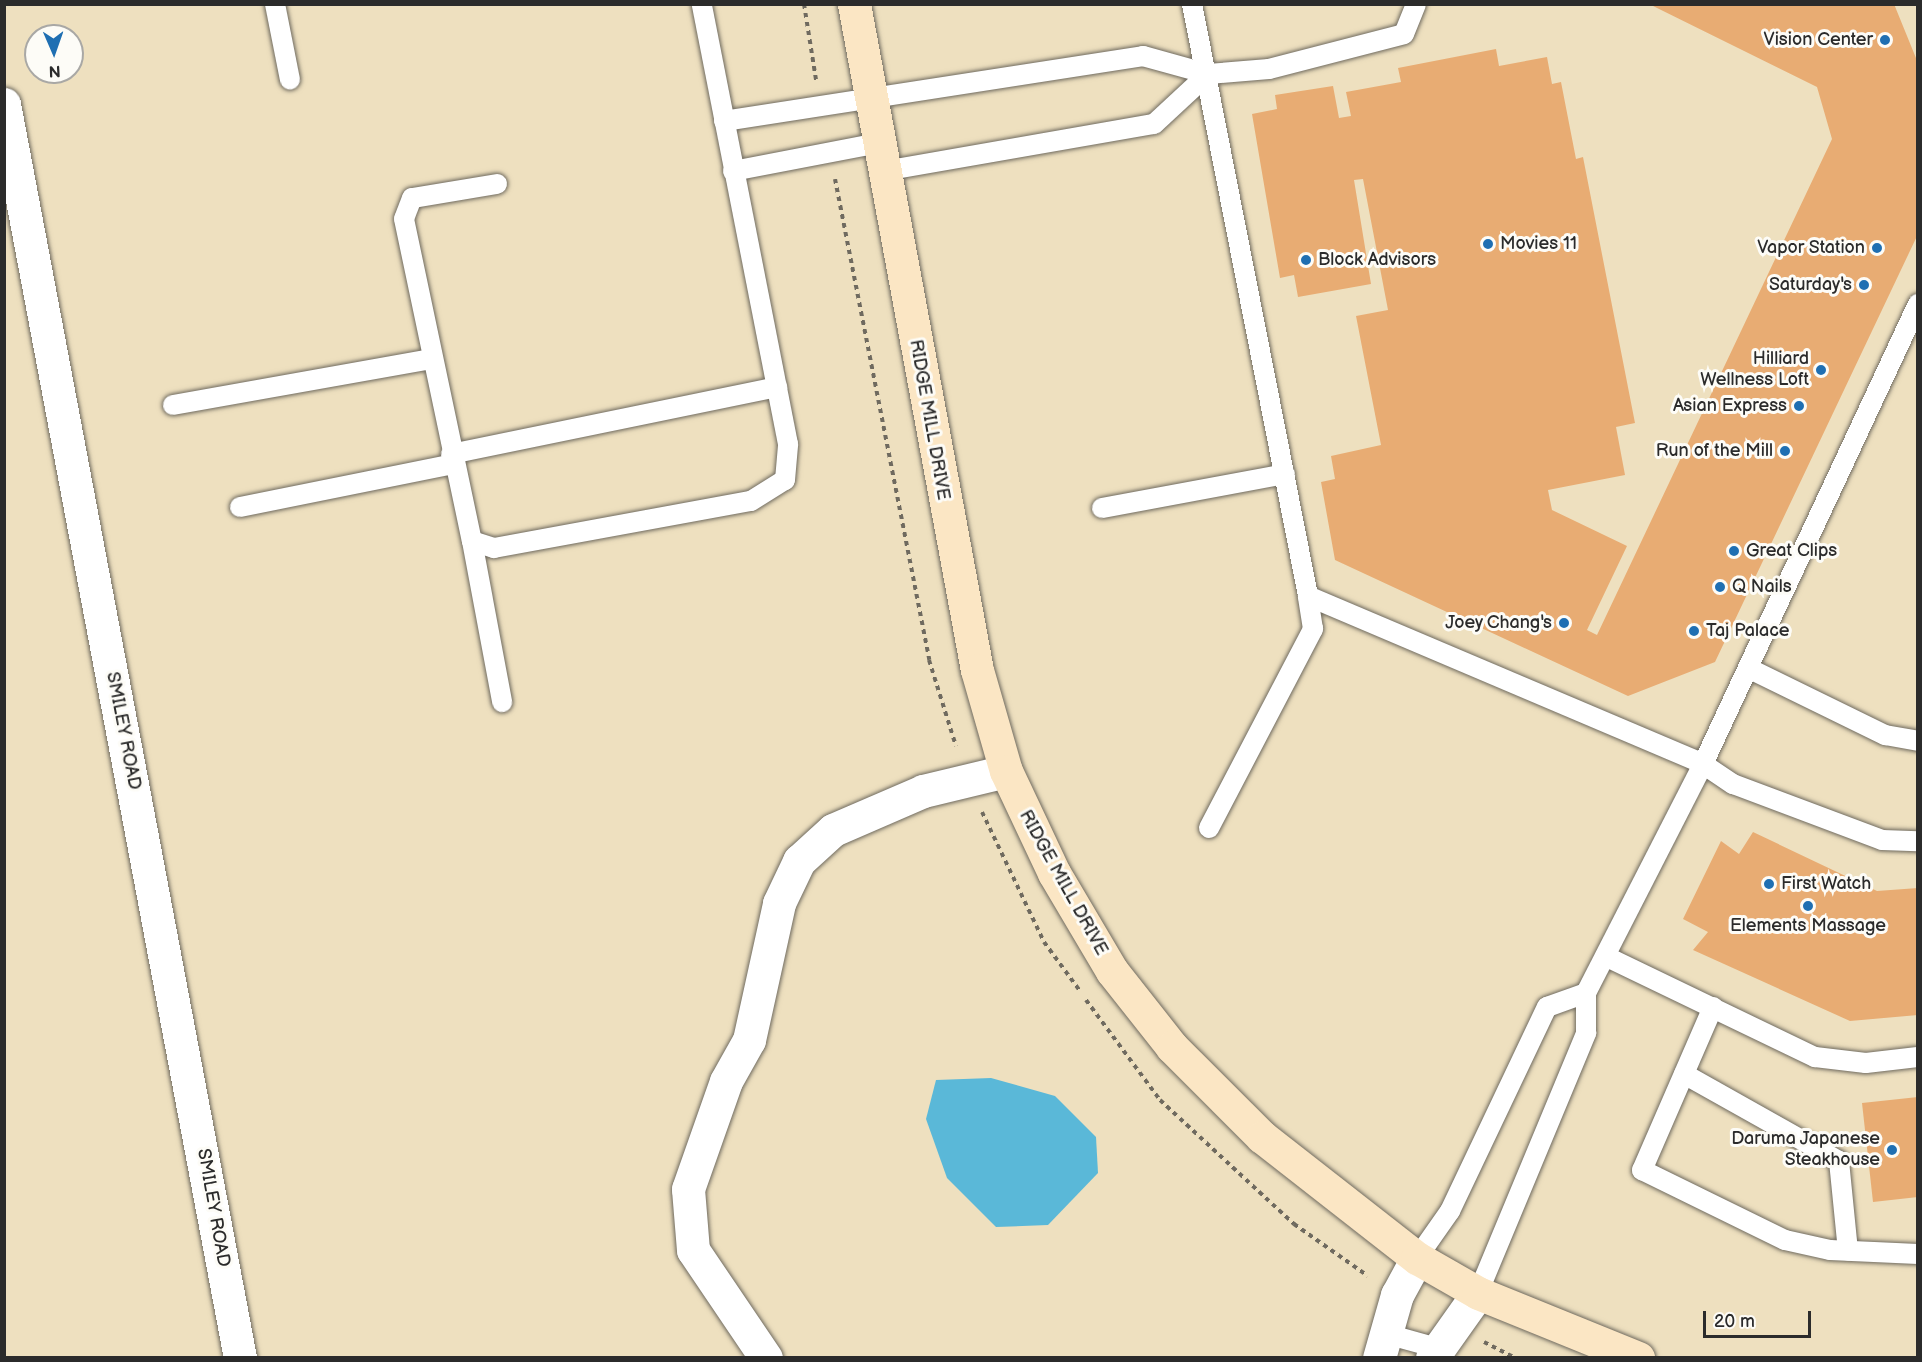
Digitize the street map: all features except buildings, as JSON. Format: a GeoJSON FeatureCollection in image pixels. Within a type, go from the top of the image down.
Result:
{"type":"FeatureCollection","features":[{"type":"Feature","properties":{"kind":"main road","name":"RIDGE MILL DRIVE"},"geometry":{"type":"LineString","coordinates":[[854,4],[963,608],[1006,771],[1029,826],[1089,932],[1172,1047],[1262,1137],[1417,1258],[1478,1293],[1638,1358]]}},
{"type":"Feature","properties":{"kind":"street","name":"SMILEY ROAD"},"geometry":{"type":"LineString","coordinates":[[4,104],[240,1358]]}},
{"type":"Feature","properties":{"kind":"street"},"geometry":{"type":"LineString","coordinates":[[766,1358],[693,1250],[688,1189],[726,1081],[749,1040],[779,903],[799,861],[833,830],[966,779],[1006,771]]}},
{"type":"Feature","properties":{"kind":"street"},"geometry":{"type":"LineString","coordinates":[[1381,1345],[1397,1295],[1417,1258]]}},
{"type":"Feature","properties":{"kind":"street"},"geometry":{"type":"LineString","coordinates":[[1439,1343],[1478,1293]]}},
{"type":"Feature","properties":{"kind":"lane"},"geometry":{"type":"LineString","coordinates":[[275,4],[290,80]]}},
{"type":"Feature","properties":{"kind":"lane"},"geometry":{"type":"LineString","coordinates":[[472,541],[494,548],[751,501],[785,480],[788,444],[702,4]]}},
{"type":"Feature","properties":{"kind":"lane"},"geometry":{"type":"LineString","coordinates":[[1192,4],[1208,74],[1285,474],[1312,629],[1209,828]]}},
{"type":"Feature","properties":{"kind":"lane"},"geometry":{"type":"LineString","coordinates":[[724,121],[820,103],[958,89],[1143,56],[1208,74],[1269,69],[1404,34],[1416,4]]}},
{"type":"Feature","properties":{"kind":"lane"},"geometry":{"type":"LineString","coordinates":[[733,171],[830,153],[882,157],[1154,124],[1208,74]]}},
{"type":"Feature","properties":{"kind":"lane"},"geometry":{"type":"LineString","coordinates":[[497,184],[412,198],[404,219],[452,459],[472,541],[502,702]]}},
{"type":"Feature","properties":{"kind":"lane"},"geometry":{"type":"LineString","coordinates":[[1478,1293],[1586,1033],[1586,993],[1607,957],[1703,764],[1917,304]]}},
{"type":"Feature","properties":{"kind":"lane"},"geometry":{"type":"LineString","coordinates":[[173,405],[432,359]]}},
{"type":"Feature","properties":{"kind":"lane"},"geometry":{"type":"LineString","coordinates":[[240,507],[777,387]]}},
{"type":"Feature","properties":{"kind":"lane"},"geometry":{"type":"LineString","coordinates":[[1102,508],[1285,474]]}},
{"type":"Feature","properties":{"kind":"lane"},"geometry":{"type":"LineString","coordinates":[[1308,596],[1703,764],[1733,784],[1882,840],[1917,841]]}},
{"type":"Feature","properties":{"kind":"lane"},"geometry":{"type":"LineString","coordinates":[[1748,668],[1885,735],[1917,741]]}},
{"type":"Feature","properties":{"kind":"lane"},"geometry":{"type":"LineString","coordinates":[[1607,957],[1815,1057],[1866,1063],[1917,1058]]}},
{"type":"Feature","properties":{"kind":"lane"},"geometry":{"type":"LineString","coordinates":[[1417,1258],[1450,1211],[1547,1007],[1586,993]]}},
{"type":"Feature","properties":{"kind":"lane"},"geometry":{"type":"LineString","coordinates":[[1713,1007],[1642,1170],[1785,1240],[1848,1251],[1917,1254]]}},
{"type":"Feature","properties":{"kind":"lane"},"geometry":{"type":"LineString","coordinates":[[1684,1074],[1839,1161],[1848,1251]]}},
{"type":"Feature","properties":{"kind":"lane"},"geometry":{"type":"LineString","coordinates":[[1381,1345],[1439,1343]]}},
{"type":"Feature","properties":{"kind":"path"},"geometry":{"type":"LineString","coordinates":[[804,4],[820,103]]}},
{"type":"Feature","properties":{"kind":"path"},"geometry":{"type":"LineString","coordinates":[[830,153],[929,660],[966,779],[1044,942],[1160,1100],[1294,1224],[1397,1295]]}},
{"type":"Feature","properties":{"kind":"path"},"geometry":{"type":"LineString","coordinates":[[1439,1343],[1516,1358]]}},
{"type":"Feature","properties":{"kind":"water"},"geometry":{"type":"Polygon","coordinates":[[[991,1078],[1055,1096],[1096,1137],[1098,1173],[1048,1225],[996,1227],[947,1178],[926,1119],[936,1080],[991,1078]]]}},
{"type":"Feature","properties":{"kind":"place","name":"Vision Center"},"geometry":{"type":"Point","coordinates":[1885,40]}},
{"type":"Feature","properties":{"kind":"place","name":"Movies 11"},"geometry":{"type":"Point","coordinates":[1488,244]}},
{"type":"Feature","properties":{"kind":"place","name":"Vapor Station"},"geometry":{"type":"Point","coordinates":[1877,248]}},
{"type":"Feature","properties":{"kind":"place","name":"Block Advisors"},"geometry":{"type":"Point","coordinates":[1306,260]}},
{"type":"Feature","properties":{"kind":"place","name":"Saturday's"},"geometry":{"type":"Point","coordinates":[1864,285]}},
{"type":"Feature","properties":{"kind":"place","name":"Hilliard Wellness Loft"},"geometry":{"type":"Point","coordinates":[1821,370]}},
{"type":"Feature","properties":{"kind":"place","name":"Asian Express"},"geometry":{"type":"Point","coordinates":[1799,406]}},
{"type":"Feature","properties":{"kind":"place","name":"Run of the Mill"},"geometry":{"type":"Point","coordinates":[1785,451]}},
{"type":"Feature","properties":{"kind":"place","name":"Great Clips"},"geometry":{"type":"Point","coordinates":[1734,551]}},
{"type":"Feature","properties":{"kind":"place","name":"Q Nails"},"geometry":{"type":"Point","coordinates":[1720,587]}},
{"type":"Feature","properties":{"kind":"place","name":"Joey Chang's"},"geometry":{"type":"Point","coordinates":[1564,623]}},
{"type":"Feature","properties":{"kind":"place","name":"Taj Palace"},"geometry":{"type":"Point","coordinates":[1694,631]}},
{"type":"Feature","properties":{"kind":"place","name":"First Watch"},"geometry":{"type":"Point","coordinates":[1769,884]}},
{"type":"Feature","properties":{"kind":"place","name":"Elements Massage"},"geometry":{"type":"Point","coordinates":[1808,906]}},
{"type":"Feature","properties":{"kind":"place","name":"Daruma Japanese Steakhouse"},"geometry":{"type":"Point","coordinates":[1892,1150]}}]}
